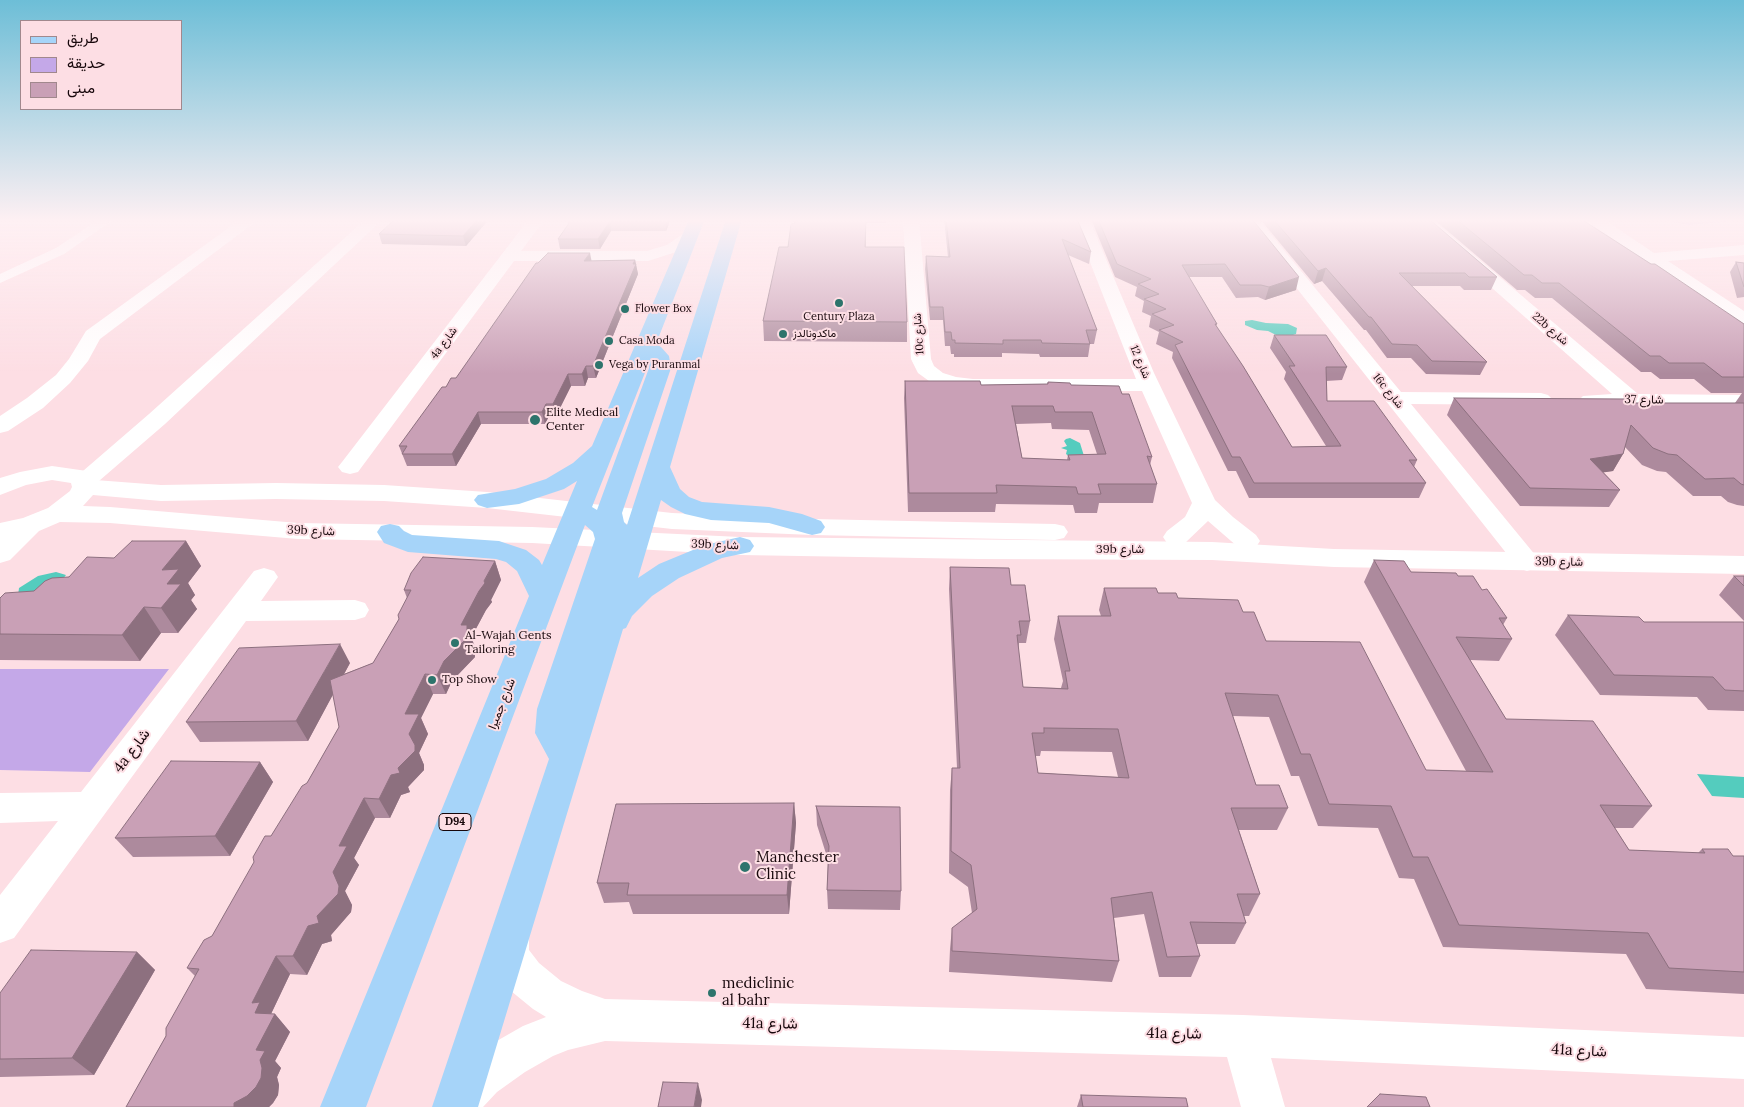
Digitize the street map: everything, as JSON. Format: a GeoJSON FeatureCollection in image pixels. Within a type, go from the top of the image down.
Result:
{"type":"FeatureCollection","features":[{"type":"Feature","properties":{"kind":"main road","name":"شارع جميرا"},"geometry":{"type":"LineString","coordinates":[[343,1107],[573,523],[676,271]]}},
{"type":"Feature","properties":{"kind":"main road"},"geometry":{"type":"LineString","coordinates":[[566,759],[552,733],[553,709],[624,528],[658,467],[718,271]]}},
{"type":"Feature","properties":{"kind":"main road"},"geometry":{"type":"LineString","coordinates":[[456,1104],[604,637],[624,528],[661,362],[659,356],[654,351],[645,347]]}},
{"type":"Feature","properties":{"kind":"main road"},"geometry":{"type":"LineString","coordinates":[[487,500],[519,496],[555,484],[582,468],[604,446]]}},
{"type":"Feature","properties":{"kind":"main road"},"geometry":{"type":"LineString","coordinates":[[658,467],[670,494],[680,502],[694,508],[711,512],[769,515],[793,520],[812,527]]}},
{"type":"Feature","properties":{"kind":"main road"},"geometry":{"type":"LineString","coordinates":[[573,523],[599,522],[606,530],[624,528]]}},
{"type":"Feature","properties":{"kind":"main road"},"geometry":{"type":"LineString","coordinates":[[390,532],[400,541],[408,543],[499,550],[516,556],[529,566],[544,597]]}},
{"type":"Feature","properties":{"kind":"main road"},"geometry":{"type":"LineString","coordinates":[[604,637],[620,611],[637,595],[669,571],[715,552],[740,546]]}},
{"type":"Feature","properties":{"kind":"street"},"geometry":{"type":"LineString","coordinates":[[0,278],[14,271]]}},
{"type":"Feature","properties":{"kind":"street"},"geometry":{"type":"LineString","coordinates":[[0,426],[35,403],[63,379],[78,361],[84,348],[94,336],[182,271]]}},
{"type":"Feature","properties":{"kind":"street"},"geometry":{"type":"LineString","coordinates":[[0,531],[30,525],[56,514],[71,505],[80,496],[84,485],[319,271]]}},
{"type":"Feature","properties":{"kind":"street","name":"4a شارع"},"geometry":{"type":"LineString","coordinates":[[350,466],[498,271]]}},
{"type":"Feature","properties":{"kind":"street","name":"10c شارع"},"geometry":{"type":"LineString","coordinates":[[915,271],[921,360],[925,369],[936,377],[953,383],[973,384],[1150,385]]}},
{"type":"Feature","properties":{"kind":"street","name":"شارع 12"},"geometry":{"type":"LineString","coordinates":[[1102,271],[1150,385],[1204,503],[1224,523],[1247,541]]}},
{"type":"Feature","properties":{"kind":"street","name":"16c شارع"},"geometry":{"type":"LineString","coordinates":[[1292,271],[1527,562]]}},
{"type":"Feature","properties":{"kind":"street","name":"22b شارع"},"geometry":{"type":"LineString","coordinates":[[1482,271],[1632,400]]}},
{"type":"Feature","properties":{"kind":"street"},"geometry":{"type":"LineString","coordinates":[[1670,271],[1744,319]]}},
{"type":"Feature","properties":{"kind":"street","name":"شارع 37"},"geometry":{"type":"LineString","coordinates":[[1394,398],[1744,401]]}},
{"type":"Feature","properties":{"kind":"street"},"geometry":{"type":"LineString","coordinates":[[0,487],[20,479],[52,473],[78,476],[84,485],[134,493],[322,492],[392,494],[487,500],[573,523]]}},
{"type":"Feature","properties":{"kind":"street"},"geometry":{"type":"LineString","coordinates":[[1176,537],[1195,521],[1204,503]]}},
{"type":"Feature","properties":{"kind":"street","name":"39b شارع"},"geometry":{"type":"LineString","coordinates":[[56,514],[110,515],[288,530],[390,532],[573,523]]}},
{"type":"Feature","properties":{"kind":"street","name":"39b شارع"},"geometry":{"type":"LineString","coordinates":[[624,528],[672,521],[812,527],[979,529],[1176,537],[1247,541],[1375,559]]}},
{"type":"Feature","properties":{"kind":"street"},"geometry":{"type":"LineString","coordinates":[[0,554],[30,525]]}},
{"type":"Feature","properties":{"kind":"street","name":"39b شارع"},"geometry":{"type":"LineString","coordinates":[[624,528],[740,546],[979,550],[1212,550],[1375,559],[1744,565]]}},
{"type":"Feature","properties":{"kind":"street","name":"4a شارع"},"geometry":{"type":"LineString","coordinates":[[0,925],[264,577]]}},
{"type":"Feature","properties":{"kind":"street"},"geometry":{"type":"LineString","coordinates":[[238,611],[355,610]]}},
{"type":"Feature","properties":{"kind":"street"},"geometry":{"type":"LineString","coordinates":[[0,808],[90,806]]}},
{"type":"Feature","properties":{"kind":"street","name":"41a شارع"},"geometry":{"type":"LineString","coordinates":[[510,933],[509,956],[525,977],[547,995],[572,1009],[605,1020]]}},
{"type":"Feature","properties":{"kind":"street","name":"41a شارع"},"geometry":{"type":"LineString","coordinates":[[456,1104],[482,1077],[510,1057],[538,1041],[566,1029],[605,1020],[1243,1036],[1744,1058]]}},
{"type":"Feature","properties":{"kind":"street"},"geometry":{"type":"LineString","coordinates":[[1243,1036],[1262,1107]]}},
{"type":"Feature","properties":{"kind":"green space"},"geometry":{"type":"Polygon","coordinates":[[[0,669],[169,669],[90,772],[0,770],[0,669]]]}},
{"type":"Feature","properties":{"kind":"shaded area"},"geometry":{"type":"Polygon","coordinates":[[[1245,321],[1288,324],[1297,328],[1296,334],[1276,335],[1245,325],[1245,321]]]}},
{"type":"Feature","properties":{"kind":"shaded area"},"geometry":{"type":"Polygon","coordinates":[[[1070,438],[1080,443],[1084,456],[1070,457],[1066,454],[1067,450],[1061,448],[1067,446],[1064,441],[1070,438]]]}},
{"type":"Feature","properties":{"kind":"shaded area"},"geometry":{"type":"Polygon","coordinates":[[[56,572],[66,575],[62,580],[38,592],[18,596],[19,588],[38,576],[56,572]]]}},
{"type":"Feature","properties":{"kind":"shaded area"},"geometry":{"type":"Polygon","coordinates":[[[1697,774],[1744,777],[1744,798],[1712,796],[1697,774]]]}},
{"type":"Feature","properties":{"kind":"building"},"geometry":{"type":"Polygon","coordinates":[[[531,271],[633,271],[593,366],[586,366],[582,374],[568,374],[553,404],[546,404],[542,412],[478,412],[452,454],[402,454],[407,446],[399,446],[442,387],[446,387],[451,378],[456,378],[531,271]]]}},
{"type":"Feature","properties":{"kind":"building","name":"Century Plaza"},"geometry":{"type":"Polygon","coordinates":[[[774,271],[905,271],[907,322],[763,321],[774,271]]]}},
{"type":"Feature","properties":{"kind":"building"},"geometry":{"type":"Polygon","coordinates":[[[927,271],[1074,271],[1097,330],[1086,330],[1090,344],[1042,343],[1041,340],[1003,340],[1003,344],[955,343],[955,340],[952,340],[951,332],[945,332],[943,307],[930,307],[927,271]]]}},
{"type":"Feature","properties":{"kind":"building"},"geometry":{"type":"Polygon","coordinates":[[[1132,271],[1185,271],[1217,324],[1215,324],[1292,447],[1341,446],[1289,366],[1295,366],[1274,335],[1326,335],[1347,367],[1326,367],[1327,401],[1374,401],[1417,460],[1409,460],[1426,483],[1254,483],[1240,457],[1232,457],[1175,345],[1183,342],[1159,330],[1174,325],[1152,314],[1166,309],[1144,299],[1159,294],[1138,284],[1151,279],[1132,271]]]}},
{"type":"Feature","properties":{"kind":"building"},"geometry":{"type":"Polygon","coordinates":[[[1230,271],[1294,271],[1299,277],[1269,287],[1240,285],[1230,271]]]}},
{"type":"Feature","properties":{"kind":"building"},"geometry":{"type":"Polygon","coordinates":[[[1328,271],[1490,271],[1497,277],[1469,277],[1465,273],[1399,273],[1487,362],[1432,361],[1417,345],[1392,344],[1371,317],[1328,271]]]}},
{"type":"Feature","properties":{"kind":"building"},"geometry":{"type":"Polygon","coordinates":[[[1519,271],[1665,271],[1744,324],[1744,377],[1722,377],[1704,363],[1669,363],[1660,356],[1650,356],[1559,283],[1542,283],[1532,275],[1524,275],[1519,271]]]}},
{"type":"Feature","properties":{"kind":"building"},"geometry":{"type":"Polygon","coordinates":[[[1739,271],[1744,271],[1744,287],[1739,271]]]}},
{"type":"Feature","properties":{"kind":"building"},"geometry":{"type":"Polygon","coordinates":[[[905,381],[980,381],[981,385],[1048,384],[1048,382],[1070,383],[1071,385],[1119,386],[1122,394],[1129,394],[1152,457],[1147,456],[1157,484],[1098,484],[1101,494],[1078,494],[1076,487],[996,485],[997,493],[909,493],[905,381]],[[1012,406],[1022,458],[1070,460],[1068,455],[1106,454],[1092,412],[1055,412],[1053,406],[1012,406]]]}},
{"type":"Feature","properties":{"kind":"building"},"geometry":{"type":"Polygon","coordinates":[[[1454,398],[1625,399],[1629,403],[1744,403],[1744,485],[1734,478],[1705,479],[1677,455],[1668,454],[1653,448],[1631,425],[1623,454],[1590,459],[1620,490],[1530,488],[1454,398]]]}},
{"type":"Feature","properties":{"kind":"building"},"geometry":{"type":"Polygon","coordinates":[[[132,541],[186,541],[162,570],[179,569],[167,584],[181,584],[161,608],[144,607],[122,635],[0,634],[0,598],[5,593],[34,591],[45,581],[52,578],[69,577],[87,557],[114,558],[132,541]]]}},
{"type":"Feature","properties":{"kind":"building"},"geometry":{"type":"Polygon","coordinates":[[[423,557],[495,561],[461,625],[467,625],[467,638],[444,661],[437,675],[425,674],[405,714],[419,714],[409,734],[415,745],[415,751],[398,768],[400,773],[391,775],[379,799],[364,798],[339,846],[347,846],[333,872],[339,886],[338,894],[317,916],[319,923],[308,926],[293,956],[276,956],[252,1003],[260,1002],[255,1013],[275,1014],[256,1050],[265,1051],[260,1060],[262,1068],[261,1078],[256,1087],[247,1096],[234,1103],[234,1107],[126,1107],[166,1036],[166,1028],[199,969],[187,968],[204,940],[212,936],[254,862],[253,857],[265,836],[271,836],[302,786],[307,783],[339,727],[330,680],[373,663],[399,619],[398,615],[411,590],[404,590],[411,573],[423,557]]]}},
{"type":"Feature","properties":{"kind":"building"},"geometry":{"type":"Polygon","coordinates":[[[1374,560],[1404,561],[1411,572],[1456,573],[1458,576],[1473,576],[1482,590],[1487,589],[1507,618],[1499,618],[1512,639],[1456,637],[1506,719],[1593,721],[1652,806],[1600,805],[1629,850],[1705,853],[1702,849],[1728,849],[1733,856],[1744,856],[1744,972],[1669,968],[1648,933],[1459,925],[1428,857],[1413,857],[1391,806],[1329,804],[1310,754],[1301,754],[1278,695],[1225,693],[1256,785],[1279,785],[1288,808],[1231,808],[1260,894],[1237,894],[1246,923],[1190,922],[1200,956],[1167,957],[1152,892],[1111,898],[1119,961],[952,951],[952,928],[977,909],[971,865],[951,851],[952,768],[960,768],[950,567],[1009,568],[1011,585],[1025,585],[1030,621],[1019,621],[1021,635],[1017,635],[1023,687],[1068,689],[1065,671],[1070,671],[1058,616],[1111,616],[1104,588],[1156,588],[1158,593],[1176,593],[1178,598],[1238,600],[1243,612],[1254,612],[1266,641],[1360,642],[1426,770],[1493,772],[1374,560]],[[1044,728],[1044,733],[1032,733],[1038,773],[1129,778],[1118,729],[1044,728]]]}},
{"type":"Feature","properties":{"kind":"building"},"geometry":{"type":"Polygon","coordinates":[[[1734,576],[1744,576],[1744,586],[1734,576]]]}},
{"type":"Feature","properties":{"kind":"building"},"geometry":{"type":"Polygon","coordinates":[[[1568,615],[1639,617],[1644,622],[1744,622],[1744,691],[1725,690],[1713,677],[1614,675],[1568,615]]]}},
{"type":"Feature","properties":{"kind":"building"},"geometry":{"type":"Polygon","coordinates":[[[340,644],[296,721],[186,722],[239,648],[340,644]]]}},
{"type":"Feature","properties":{"kind":"building"},"geometry":{"type":"Polygon","coordinates":[[[171,761],[260,762],[215,836],[115,838],[171,761]]]}},
{"type":"Feature","properties":{"kind":"building"},"geometry":{"type":"Polygon","coordinates":[[[794,803],[787,895],[627,895],[629,883],[597,883],[616,804],[794,803]]]}},
{"type":"Feature","properties":{"kind":"building"},"geometry":{"type":"Polygon","coordinates":[[[816,806],[900,807],[901,891],[827,890],[829,846],[816,806]]]}},
{"type":"Feature","properties":{"kind":"building"},"geometry":{"type":"Polygon","coordinates":[[[31,950],[137,952],[72,1058],[0,1059],[0,993],[31,950]]]}},
{"type":"Feature","properties":{"kind":"building"},"geometry":{"type":"Polygon","coordinates":[[[663,1082],[698,1083],[694,1107],[658,1107],[663,1082]]]}},
{"type":"Feature","properties":{"kind":"building"},"geometry":{"type":"Polygon","coordinates":[[[1380,1094],[1426,1097],[1430,1107],[1367,1107],[1380,1094]]]}},
{"type":"Feature","properties":{"kind":"building"},"geometry":{"type":"Polygon","coordinates":[[[1081,1095],[1186,1098],[1188,1107],[1083,1107],[1081,1095]]]}},
{"type":"Feature","properties":{"kind":"place","name":"Century Plaza"},"geometry":{"type":"Point","coordinates":[839,303]}},
{"type":"Feature","properties":{"kind":"place","name":"Flower Box"},"geometry":{"type":"Point","coordinates":[625,309]}},
{"type":"Feature","properties":{"kind":"place","name":"ماكدونالدز"},"geometry":{"type":"Point","coordinates":[783,334]}},
{"type":"Feature","properties":{"kind":"place","name":"Casa Moda"},"geometry":{"type":"Point","coordinates":[609,341]}},
{"type":"Feature","properties":{"kind":"place","name":"Vega by Puranmal"},"geometry":{"type":"Point","coordinates":[599,365]}},
{"type":"Feature","properties":{"kind":"place","name":"Elite Medical Center"},"geometry":{"type":"Point","coordinates":[535,420]}},
{"type":"Feature","properties":{"kind":"place","name":"Al-Wajah Gents Tailoring"},"geometry":{"type":"Point","coordinates":[455,643]}},
{"type":"Feature","properties":{"kind":"place","name":"Top Show"},"geometry":{"type":"Point","coordinates":[432,680]}},
{"type":"Feature","properties":{"kind":"place","name":"Manchester Clinic"},"geometry":{"type":"Point","coordinates":[745,867]}},
{"type":"Feature","properties":{"kind":"place","name":"mediclinic al bahr"},"geometry":{"type":"Point","coordinates":[712,993]}}]}
